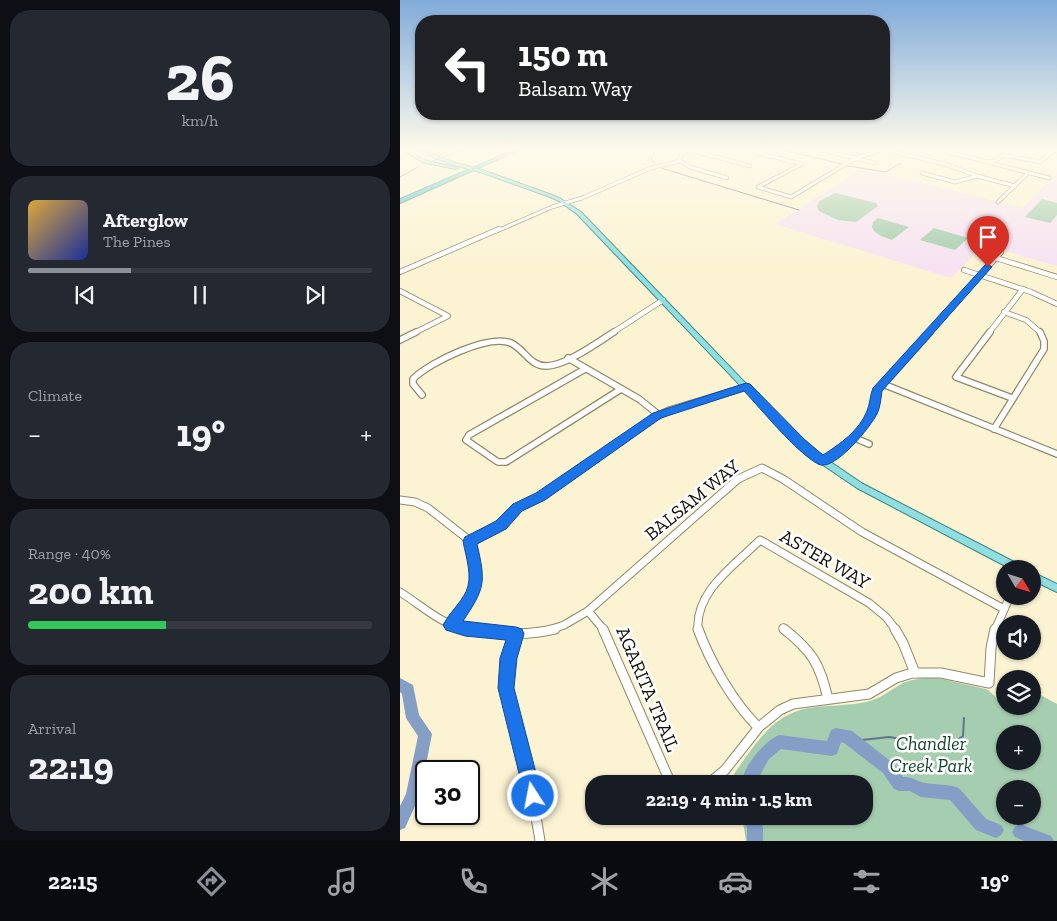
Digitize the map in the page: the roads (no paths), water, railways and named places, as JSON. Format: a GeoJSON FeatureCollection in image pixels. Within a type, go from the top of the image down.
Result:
{"type":"FeatureCollection","features":[{"type":"Feature","properties":{"kind":"highway"},"geometry":{"type":"LineString","coordinates":[[400,195],[415,189]]}},
{"type":"Feature","properties":{"kind":"highway"},"geometry":{"type":"LineString","coordinates":[[400,201],[425,189]]}},
{"type":"Feature","properties":{"kind":"main road"},"geometry":{"type":"LineString","coordinates":[[521,189],[556,202],[565,203]]}},
{"type":"Feature","properties":{"kind":"main road"},"geometry":{"type":"LineString","coordinates":[[534,189],[565,203],[584,217],[746,387],[801,443],[823,461],[860,486],[1002,560]]}},
{"type":"Feature","properties":{"kind":"main road"},"geometry":{"type":"LineString","coordinates":[[1041,580],[1057,588]]}},
{"type":"Feature","properties":{"kind":"street"},"geometry":{"type":"LineString","coordinates":[[400,272],[533,215],[599,189]]}},
{"type":"Feature","properties":{"kind":"street"},"geometry":{"type":"LineString","coordinates":[[765,189],[791,197],[804,189]]}},
{"type":"Feature","properties":{"kind":"street"},"geometry":{"type":"LineString","coordinates":[[998,202],[1012,189]]}},
{"type":"Feature","properties":{"kind":"street"},"geometry":{"type":"LineString","coordinates":[[823,461],[844,448],[855,438],[872,412],[877,391],[1001,252]]}},
{"type":"Feature","properties":{"kind":"street"},"geometry":{"type":"LineString","coordinates":[[996,258],[1057,276]]}},
{"type":"Feature","properties":{"kind":"street"},"geometry":{"type":"LineString","coordinates":[[964,270],[1023,289],[1057,304]]}},
{"type":"Feature","properties":{"kind":"street"},"geometry":{"type":"LineString","coordinates":[[1012,398],[956,377],[1023,289]]}},
{"type":"Feature","properties":{"kind":"street"},"geometry":{"type":"LineString","coordinates":[[400,291],[448,316],[400,340]]}},
{"type":"Feature","properties":{"kind":"street"},"geometry":{"type":"LineString","coordinates":[[422,395],[413,384],[413,379],[418,374],[488,342],[500,341],[511,343],[540,366],[551,365],[568,358],[663,300]]}},
{"type":"Feature","properties":{"kind":"street"},"geometry":{"type":"LineString","coordinates":[[994,429],[1044,350],[1045,341],[1040,332],[1031,323],[1004,312]]}},
{"type":"Feature","properties":{"kind":"street"},"geometry":{"type":"LineString","coordinates":[[568,358],[621,388],[659,415]]}},
{"type":"Feature","properties":{"kind":"street"},"geometry":{"type":"LineString","coordinates":[[585,368],[469,435],[466,440],[498,462],[506,462],[621,388]]}},
{"type":"Feature","properties":{"kind":"street"},"geometry":{"type":"LineString","coordinates":[[883,384],[1056,452]]}},
{"type":"Feature","properties":{"kind":"street"},"geometry":{"type":"LineString","coordinates":[[470,541],[501,525],[518,508],[541,497],[659,415],[746,387]]}},
{"type":"Feature","properties":{"kind":"street"},"geometry":{"type":"LineString","coordinates":[[855,438],[868,444]]}},
{"type":"Feature","properties":{"kind":"street","name":"BALSAM WAY"},"geometry":{"type":"LineString","coordinates":[[400,592],[440,620],[465,629],[534,634],[559,628],[571,623],[588,611],[738,479],[762,468],[782,477],[807,497],[851,526],[1004,609]]}},
{"type":"Feature","properties":{"kind":"street"},"geometry":{"type":"LineString","coordinates":[[400,500],[428,506],[463,533],[470,541],[476,582],[472,596],[451,625]]}},
{"type":"Feature","properties":{"kind":"street","name":"ASTER WAY"},"geometry":{"type":"LineString","coordinates":[[758,727],[730,696],[698,630],[697,621],[698,612],[705,597],[760,540],[869,603],[884,614],[899,633],[916,673]]}},
{"type":"Feature","properties":{"kind":"street"},"geometry":{"type":"LineString","coordinates":[[721,775],[758,727],[768,718],[790,705],[815,699],[870,694],[902,675],[916,673],[938,673],[989,683],[990,651],[994,631],[1006,605]]}},
{"type":"Feature","properties":{"kind":"street","name":"AGARITA TRAIL"},"geometry":{"type":"LineString","coordinates":[[588,611],[600,622],[609,635],[625,679],[667,775]]}},
{"type":"Feature","properties":{"kind":"street"},"geometry":{"type":"LineString","coordinates":[[783,628],[803,643],[816,657],[828,699]]}},
{"type":"Feature","properties":{"kind":"street"},"geometry":{"type":"LineString","coordinates":[[516,634],[507,665],[506,688],[530,780],[540,841]]}},
{"type":"Feature","properties":{"kind":"waterway"},"geometry":{"type":"LineString","coordinates":[[731,189],[799,210]]}},
{"type":"Feature","properties":{"kind":"waterway"},"geometry":{"type":"LineString","coordinates":[[400,684],[408,690],[413,718],[425,734],[413,795],[400,823]]}},
{"type":"Feature","properties":{"kind":"waterway"},"geometry":{"type":"LineString","coordinates":[[853,741],[889,737],[943,746],[951,745],[963,736],[964,718]]}},
{"type":"Feature","properties":{"kind":"waterway"},"geometry":{"type":"LineString","coordinates":[[752,775],[764,754],[779,742],[832,749],[836,735],[847,736],[888,768],[899,784],[912,784],[921,790],[954,793],[981,825],[996,830]]}},
{"type":"Feature","properties":{"kind":"waterway"},"geometry":{"type":"LineString","coordinates":[[754,825],[755,841]]}},
{"type":"Feature","properties":{"kind":"waterway"},"geometry":{"type":"LineString","coordinates":[[1020,832],[1046,841]]}},
{"type":"Feature","properties":{"kind":"park label","name":"Chandler Creek Park"},"geometry":{"type":"Point","coordinates":[931,754]}}]}
